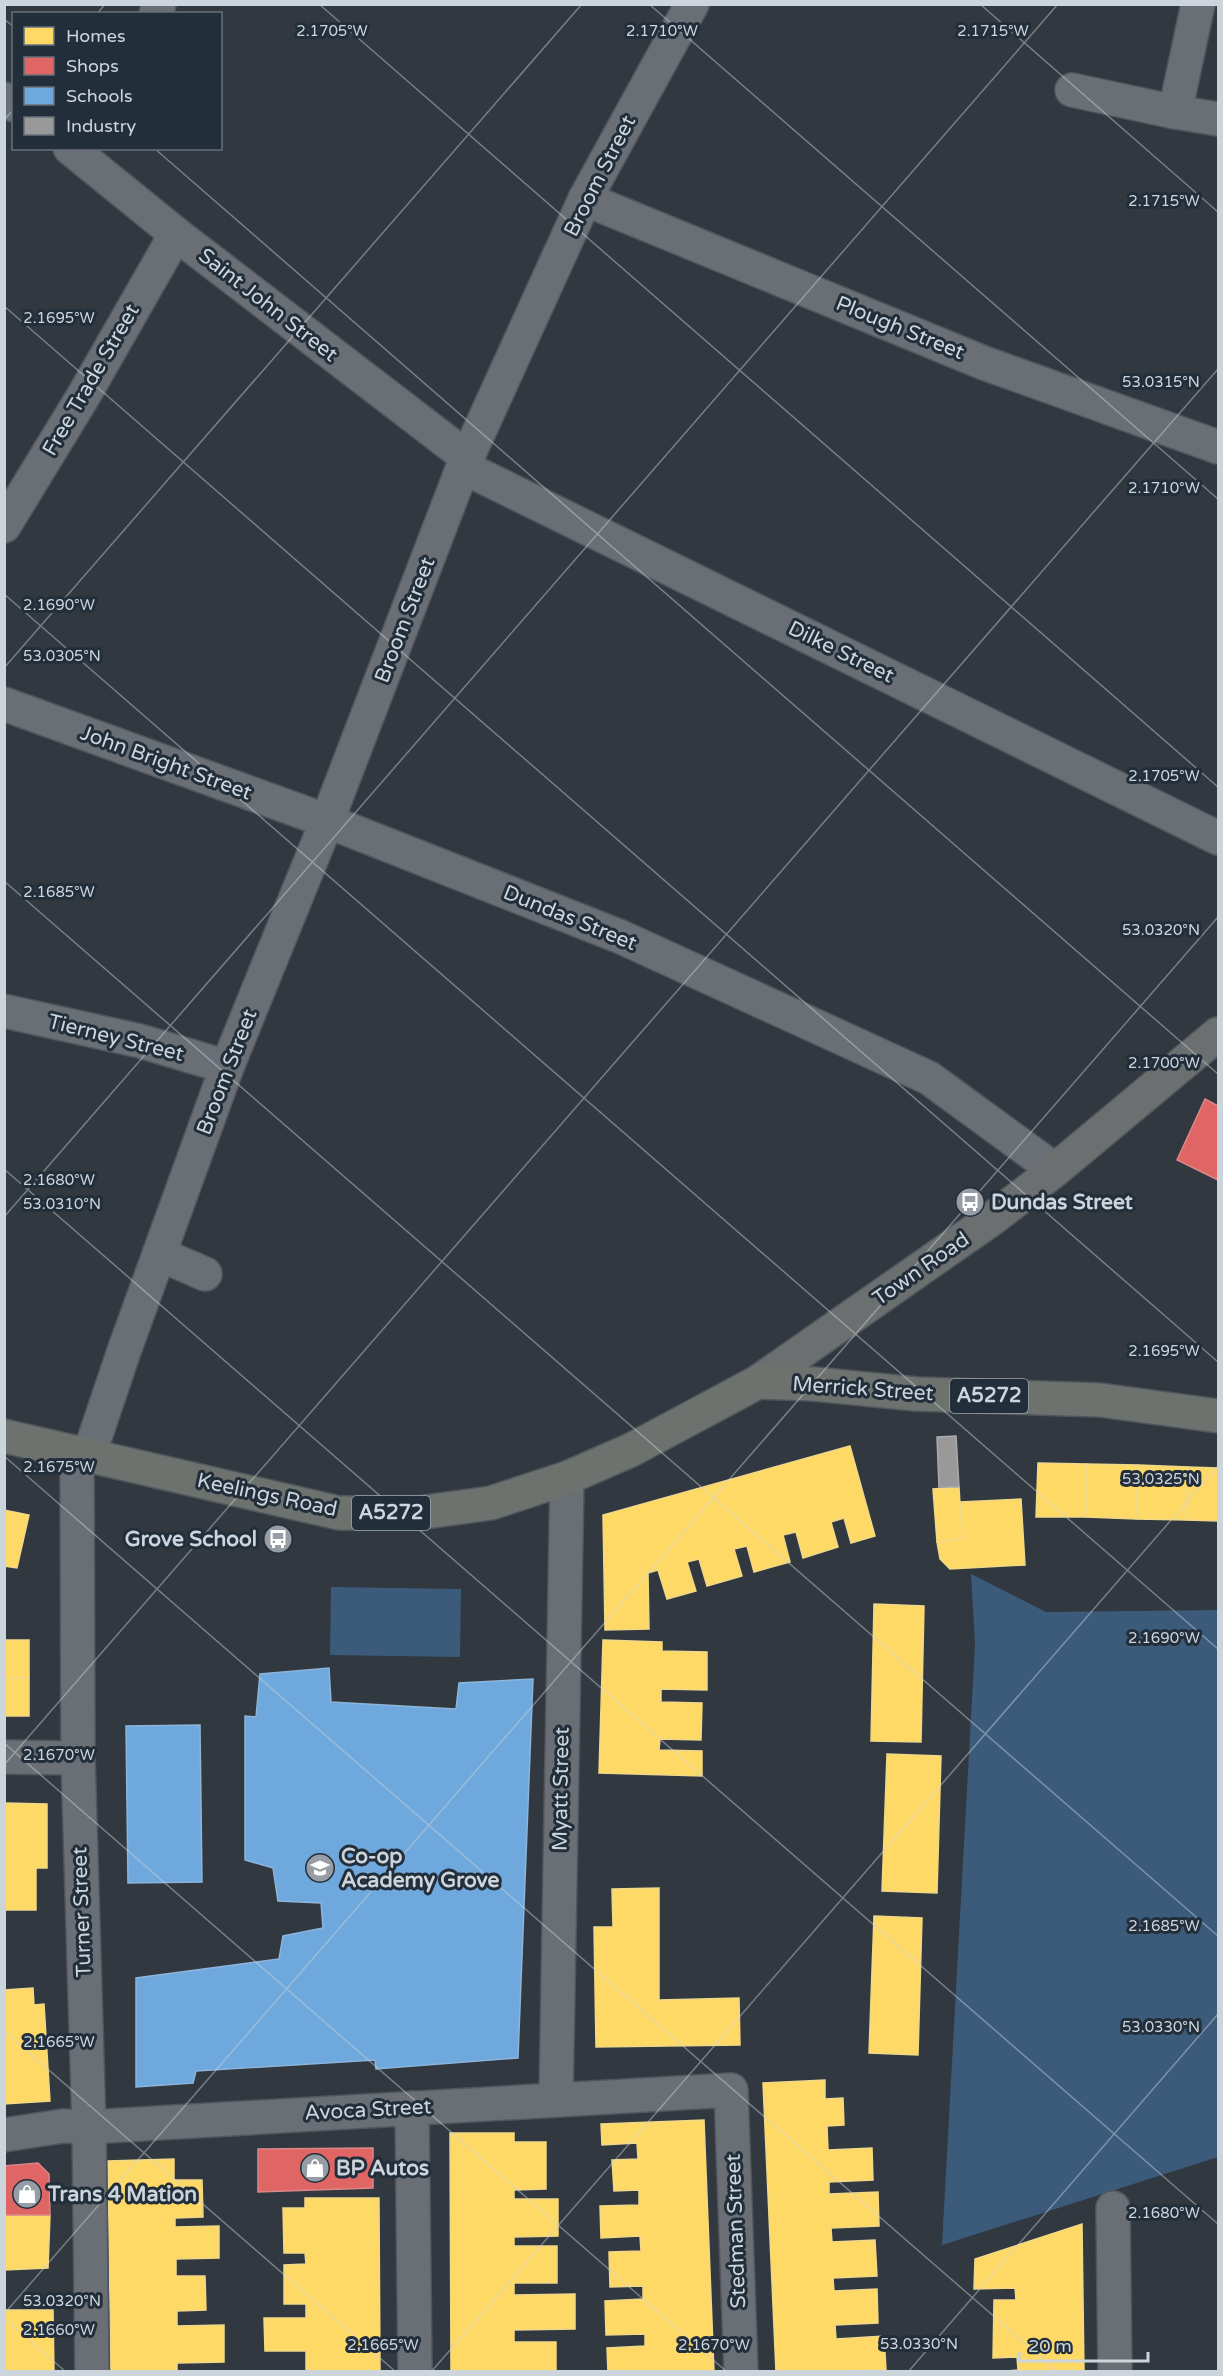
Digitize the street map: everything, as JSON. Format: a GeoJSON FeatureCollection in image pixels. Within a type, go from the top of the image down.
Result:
{"type":"FeatureCollection","features":[{"type":"Feature","properties":{"kind":"main road","name":"Merrick Street"},"geometry":{"type":"LineString","coordinates":[[758,1382],[814,1384],[916,1394],[1100,1400],[1218,1416]]}},
{"type":"Feature","properties":{"kind":"main road","name":"Keelings Road"},"geometry":{"type":"LineString","coordinates":[[4,1436],[339,1513],[418,1514],[491,1503],[567,1478],[631,1450],[758,1382]]}},
{"type":"Feature","properties":{"kind":"street","name":"Broom Street"},"geometry":{"type":"LineString","coordinates":[[83,1454],[124,1351],[227,1067],[327,821],[466,463],[585,200],[692,4]]}},
{"type":"Feature","properties":{"kind":"street"},"geometry":{"type":"LineString","coordinates":[[1174,112],[1198,4]]}},
{"type":"Feature","properties":{"kind":"street"},"geometry":{"type":"LineString","coordinates":[[1072,90],[1218,119]]}},
{"type":"Feature","properties":{"kind":"street","name":"Saint John Street"},"geometry":{"type":"LineString","coordinates":[[76,150],[108,161],[176,234],[466,463]]}},
{"type":"Feature","properties":{"kind":"street","name":"Plough Street"},"geometry":{"type":"LineString","coordinates":[[585,200],[984,363],[1218,447]]}},
{"type":"Feature","properties":{"kind":"street","name":"Free Trade Street"},"geometry":{"type":"LineString","coordinates":[[4,526],[84,395],[176,234]]}},
{"type":"Feature","properties":{"kind":"street","name":"Dilke Street"},"geometry":{"type":"LineString","coordinates":[[466,463],[1218,838]]}},
{"type":"Feature","properties":{"kind":"street","name":"John Bright Street"},"geometry":{"type":"LineString","coordinates":[[4,704],[327,821]]}},
{"type":"Feature","properties":{"kind":"street","name":"Dundas Street"},"geometry":{"type":"LineString","coordinates":[[327,821],[621,937],[929,1078],[1055,1170]]}},
{"type":"Feature","properties":{"kind":"street","name":"Tierney Street"},"geometry":{"type":"LineString","coordinates":[[4,1011],[140,1041],[227,1067]]}},
{"type":"Feature","properties":{"kind":"street","name":"Town Road"},"geometry":{"type":"LineString","coordinates":[[758,1382],[984,1225],[1055,1170],[1218,1034]]}},
{"type":"Feature","properties":{"kind":"street"},"geometry":{"type":"LineString","coordinates":[[159,1254],[205,1275]]}},
{"type":"Feature","properties":{"kind":"street","name":"Turner Street"},"geometry":{"type":"LineString","coordinates":[[83,1454],[78,1758],[89,2127],[92,2372]]}},
{"type":"Feature","properties":{"kind":"street","name":"Myatt Street"},"geometry":{"type":"LineString","coordinates":[[556,2100],[567,1478]]}},
{"type":"Feature","properties":{"kind":"street"},"geometry":{"type":"LineString","coordinates":[[4,1756],[78,1758]]}},
{"type":"Feature","properties":{"kind":"street","name":"Avoca Street"},"geometry":{"type":"LineString","coordinates":[[4,2135],[63,2126],[89,2127],[731,2090]]}},
{"type":"Feature","properties":{"kind":"street","name":"Stedman Street"},"geometry":{"type":"LineString","coordinates":[[731,2090],[741,2372]]}},
{"type":"Feature","properties":{"kind":"street"},"geometry":{"type":"LineString","coordinates":[[412,2108],[415,2372]]}},
{"type":"Feature","properties":{"kind":"street"},"geometry":{"type":"LineString","coordinates":[[1113,2208],[1115,2372]]}},
{"type":"Feature","properties":{"kind":"shaded area"},"geometry":{"type":"Polygon","coordinates":[[[971,1574],[1046,1612],[1218,1610],[1218,2157],[942,2245],[975,1644],[971,1574]]]}},
{"type":"Feature","properties":{"kind":"shaded area"},"geometry":{"type":"Polygon","coordinates":[[[331,1587],[461,1589],[460,1657],[330,1655],[331,1587]]]}},
{"type":"Feature","properties":{"kind":"building: Homes"},"geometry":{"type":"Polygon","coordinates":[[[850,1446],[875,1536],[851,1543],[844,1518],[831,1522],[838,1547],[803,1558],[796,1532],[783,1535],[790,1562],[754,1572],[747,1546],[734,1549],[742,1576],[707,1586],[699,1559],[687,1562],[696,1591],[667,1599],[658,1570],[648,1573],[649,1629],[605,1630],[603,1515],[850,1446]]]}},
{"type":"Feature","properties":{"kind":"building: Homes"},"geometry":{"type":"Polygon","coordinates":[[[1038,1463],[1087,1464],[1086,1517],[1036,1517],[1038,1463]]]}},
{"type":"Feature","properties":{"kind":"building: Homes"},"geometry":{"type":"Polygon","coordinates":[[[1087,1464],[1138,1465],[1136,1519],[1086,1517],[1087,1464]]]}},
{"type":"Feature","properties":{"kind":"building: Homes"},"geometry":{"type":"Polygon","coordinates":[[[1138,1465],[1188,1467],[1186,1520],[1136,1519],[1138,1465]]]}},
{"type":"Feature","properties":{"kind":"building: Homes"},"geometry":{"type":"Polygon","coordinates":[[[1188,1467],[1218,1468],[1218,1521],[1186,1520],[1188,1467]]]}},
{"type":"Feature","properties":{"kind":"building: Homes"},"geometry":{"type":"Polygon","coordinates":[[[959,1487],[962,1539],[937,1542],[933,1489],[959,1487]]]}},
{"type":"Feature","properties":{"kind":"building: Homes"},"geometry":{"type":"Polygon","coordinates":[[[1021,1499],[1025,1565],[950,1569],[940,1559],[937,1542],[962,1539],[960,1502],[1021,1499]]]}},
{"type":"Feature","properties":{"kind":"building: Homes"},"geometry":{"type":"Polygon","coordinates":[[[4,1510],[29,1515],[17,1568],[4,1566],[4,1510]]]}},
{"type":"Feature","properties":{"kind":"building: Homes"},"geometry":{"type":"Polygon","coordinates":[[[874,1604],[924,1606],[921,1742],[871,1741],[874,1604]]]}},
{"type":"Feature","properties":{"kind":"building: Homes"},"geometry":{"type":"Polygon","coordinates":[[[4,1640],[29,1640],[29,1678],[4,1678],[4,1640]]]}},
{"type":"Feature","properties":{"kind":"building: Homes"},"geometry":{"type":"Polygon","coordinates":[[[603,1640],[662,1642],[662,1651],[707,1652],[707,1690],[661,1689],[661,1702],[702,1703],[701,1740],[660,1739],[659,1750],[702,1751],[702,1776],[599,1773],[603,1640]]]}},
{"type":"Feature","properties":{"kind":"building: Homes"},"geometry":{"type":"Polygon","coordinates":[[[4,1678],[29,1678],[29,1716],[4,1716],[4,1678]]]}},
{"type":"Feature","properties":{"kind":"building: Homes"},"geometry":{"type":"Polygon","coordinates":[[[887,1754],[941,1756],[937,1893],[882,1891],[887,1754]]]}},
{"type":"Feature","properties":{"kind":"building: Homes"},"geometry":{"type":"Polygon","coordinates":[[[4,1803],[47,1804],[47,1868],[36,1868],[36,1910],[4,1910],[4,1803]]]}},
{"type":"Feature","properties":{"kind":"building: Homes"},"geometry":{"type":"Polygon","coordinates":[[[659,1888],[659,2000],[739,1998],[740,2045],[596,2047],[594,1927],[613,1927],[612,1889],[659,1888]]]}},
{"type":"Feature","properties":{"kind":"building: Homes"},"geometry":{"type":"Polygon","coordinates":[[[874,1916],[922,1918],[918,2055],[869,2053],[874,1916]]]}},
{"type":"Feature","properties":{"kind":"building: Homes"},"geometry":{"type":"Polygon","coordinates":[[[33,1988],[34,2005],[44,2004],[50,2101],[4,2104],[4,1990],[33,1988]]]}},
{"type":"Feature","properties":{"kind":"building: Homes"},"geometry":{"type":"Polygon","coordinates":[[[825,2080],[825,2099],[843,2098],[844,2125],[827,2126],[828,2150],[872,2148],[873,2180],[829,2182],[829,2194],[878,2192],[879,2226],[831,2228],[832,2242],[875,2240],[877,2276],[833,2278],[834,2291],[877,2289],[878,2323],[835,2325],[836,2339],[884,2336],[886,2370],[776,2372],[763,2083],[825,2080]]]}},
{"type":"Feature","properties":{"kind":"building: Homes"},"geometry":{"type":"Polygon","coordinates":[[[704,2120],[714,2372],[608,2372],[607,2348],[645,2346],[645,2334],[606,2335],[605,2301],[643,2299],[643,2286],[610,2287],[609,2252],[641,2251],[640,2236],[601,2238],[600,2206],[639,2205],[639,2190],[614,2191],[612,2160],[638,2159],[637,2143],[602,2145],[601,2124],[704,2120]]]}},
{"type":"Feature","properties":{"kind":"building: Homes"},"geometry":{"type":"Polygon","coordinates":[[[450,2133],[514,2133],[514,2142],[546,2142],[546,2189],[514,2190],[514,2199],[558,2199],[558,2236],[514,2237],[514,2246],[557,2246],[557,2283],[514,2283],[514,2295],[575,2294],[575,2329],[514,2330],[514,2342],[556,2342],[556,2372],[451,2372],[450,2133]]]}},
{"type":"Feature","properties":{"kind":"building: Homes"},"geometry":{"type":"Polygon","coordinates":[[[174,2159],[174,2180],[202,2180],[203,2217],[175,2218],[175,2227],[219,2226],[219,2258],[176,2259],[176,2276],[205,2276],[206,2310],[177,2311],[177,2326],[224,2325],[224,2362],[177,2363],[177,2372],[111,2372],[108,2161],[174,2159]]]}},
{"type":"Feature","properties":{"kind":"building: Homes"},"geometry":{"type":"Polygon","coordinates":[[[305,2198],[379,2198],[380,2372],[306,2372],[306,2351],[265,2351],[264,2318],[306,2318],[306,2304],[284,2304],[284,2265],[306,2264],[305,2253],[284,2253],[283,2208],[305,2208],[305,2198]]]}},
{"type":"Feature","properties":{"kind":"building: Homes"},"geometry":{"type":"Polygon","coordinates":[[[4,2215],[50,2215],[48,2268],[5,2270],[4,2215]]]}},
{"type":"Feature","properties":{"kind":"building: Homes"},"geometry":{"type":"Polygon","coordinates":[[[1082,2224],[1084,2372],[995,2372],[1018,2370],[1017,2357],[993,2358],[994,2300],[1016,2300],[1015,2288],[974,2289],[975,2259],[1082,2224]]]}},
{"type":"Feature","properties":{"kind":"building: Homes"},"geometry":{"type":"Polygon","coordinates":[[[4,2310],[53,2310],[54,2372],[4,2372],[4,2310]]]}},
{"type":"Feature","properties":{"kind":"building: Shops"},"geometry":{"type":"Polygon","coordinates":[[[1205,1099],[1218,1106],[1218,1180],[1177,1160],[1205,1099]]]}},
{"type":"Feature","properties":{"kind":"building: Shops","name":"BP Autos"},"geometry":{"type":"Polygon","coordinates":[[[373,2148],[373,2188],[258,2192],[258,2149],[373,2148]]]}},
{"type":"Feature","properties":{"kind":"building: Shops","name":"Trans 4 Mation"},"geometry":{"type":"Polygon","coordinates":[[[38,2163],[49,2174],[50,2215],[4,2215],[4,2166],[38,2163]]]}},
{"type":"Feature","properties":{"kind":"building: Schools"},"geometry":{"type":"Polygon","coordinates":[[[329,1668],[331,1702],[456,1709],[459,1683],[533,1679],[518,2058],[376,2069],[375,2060],[196,2071],[193,2083],[136,2087],[136,1978],[279,1959],[283,1936],[323,1928],[321,1903],[278,1901],[273,1868],[245,1860],[245,1716],[256,1717],[260,1674],[329,1668]]]}},
{"type":"Feature","properties":{"kind":"building: Schools"},"geometry":{"type":"Polygon","coordinates":[[[200,1725],[202,1882],[128,1883],[126,1726],[200,1725]]]}},
{"type":"Feature","properties":{"kind":"building: Industry"},"geometry":{"type":"Polygon","coordinates":[[[956,1436],[959,1487],[939,1487],[937,1437],[956,1436]]]}},
{"type":"Feature","properties":{"kind":"place","name":"Dundas Street"},"geometry":{"type":"Point","coordinates":[970,1202]}},
{"type":"Feature","properties":{"kind":"place","name":"Grove School"},"geometry":{"type":"Point","coordinates":[278,1539]}},
{"type":"Feature","properties":{"kind":"place","name":"Co-op Academy Grove"},"geometry":{"type":"Point","coordinates":[320,1868]}},
{"type":"Feature","properties":{"kind":"place","name":"BP Autos"},"geometry":{"type":"Point","coordinates":[315,2168]}},
{"type":"Feature","properties":{"kind":"place","name":"Trans 4 Mation"},"geometry":{"type":"Point","coordinates":[27,2194]}}]}
